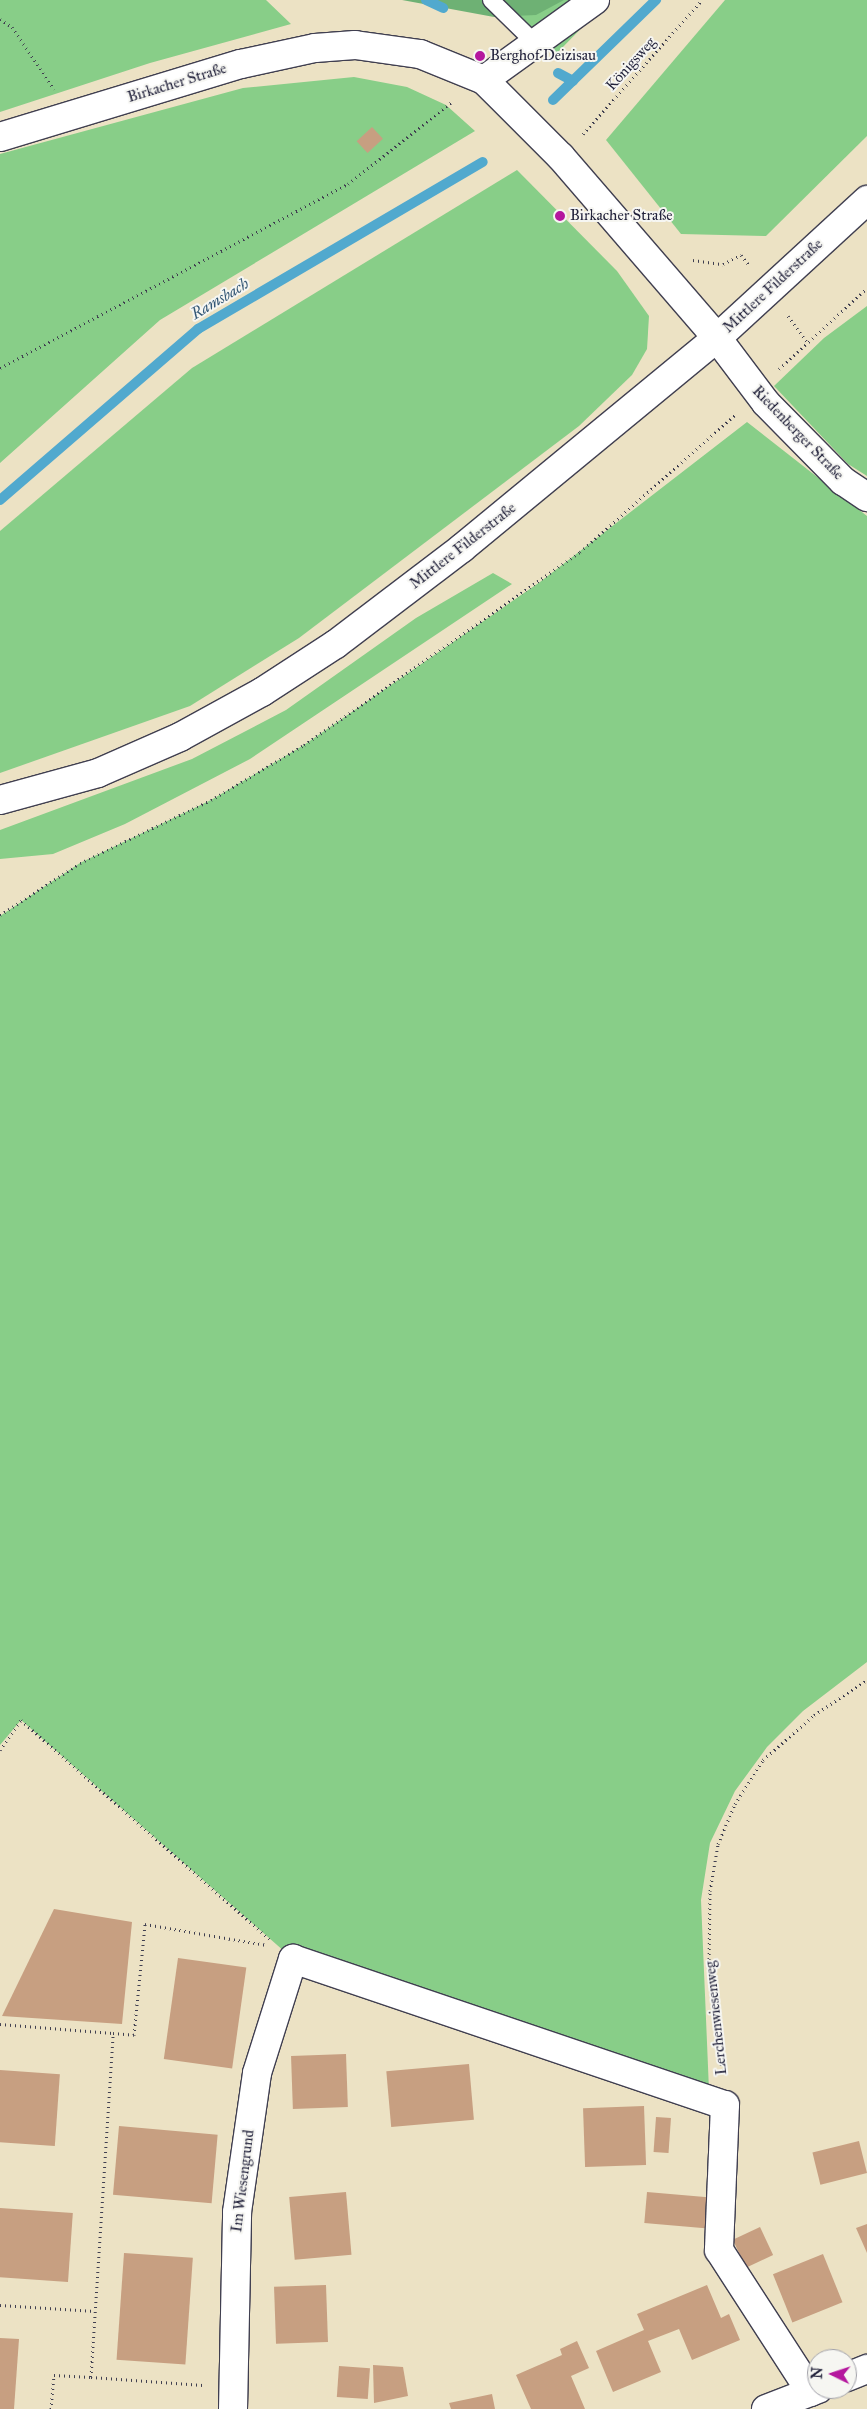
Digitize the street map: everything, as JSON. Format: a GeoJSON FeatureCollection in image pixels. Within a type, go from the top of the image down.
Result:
{"type":"FeatureCollection","features":[{"type":"Feature","properties":{"kind":"street"},"geometry":{"type":"LineString","coordinates":[[484,80],[504,62],[536,44],[595,0]]}},
{"type":"Feature","properties":{"kind":"street","name":"Birkacher Straße"},"geometry":{"type":"LineString","coordinates":[[0,137],[241,64],[315,48],[355,45],[420,54],[484,80],[561,157],[716,338]]}},
{"type":"Feature","properties":{"kind":"street","name":"Mittlere Filderstraße"},"geometry":{"type":"LineString","coordinates":[[0,800],[98,773],[180,737],[262,692],[336,644],[462,548],[716,338],[867,200]]}},
{"type":"Feature","properties":{"kind":"street","name":"Riedenberger Straße"},"geometry":{"type":"LineString","coordinates":[[716,338],[756,390],[843,481],[867,497]]}},
{"type":"Feature","properties":{"kind":"street"},"geometry":{"type":"LineString","coordinates":[[285,1953],[725,2105],[718,2250],[807,2380]]}},
{"type":"Feature","properties":{"kind":"street","name":"Im Wiesengrund"},"geometry":{"type":"LineString","coordinates":[[233,2409],[237,2212],[257,2073],[285,1953]]}},
{"type":"Feature","properties":{"kind":"street"},"geometry":{"type":"LineString","coordinates":[[766,2409],[807,2393]]}},
{"type":"Feature","properties":{"kind":"lane"},"geometry":{"type":"LineString","coordinates":[[491,0],[536,44]]}},
{"type":"Feature","properties":{"kind":"path","name":"Königsweg"},"geometry":{"type":"LineString","coordinates":[[576,142],[702,0]]}},
{"type":"Feature","properties":{"kind":"path"},"geometry":{"type":"LineString","coordinates":[[0,19],[28,49],[72,116]]}},
{"type":"Feature","properties":{"kind":"path"},"geometry":{"type":"LineString","coordinates":[[0,368],[348,184],[484,80]]}},
{"type":"Feature","properties":{"kind":"path"},"geometry":{"type":"LineString","coordinates":[[689,259],[723,264],[741,255],[806,342],[867,288]]}},
{"type":"Feature","properties":{"kind":"path"},"geometry":{"type":"LineString","coordinates":[[0,915],[80,863],[257,776],[540,582],[656,489],[729,423],[756,390]]}},
{"type":"Feature","properties":{"kind":"path","name":"Lerchenwiesenweg"},"geometry":{"type":"LineString","coordinates":[[725,2105],[709,1964],[710,1891],[718,1844],[735,1804],[763,1760],[814,1715],[867,1680]]}},
{"type":"Feature","properties":{"kind":"path"},"geometry":{"type":"LineString","coordinates":[[0,1750],[21,1720],[285,1953]]}},
{"type":"Feature","properties":{"kind":"path"},"geometry":{"type":"LineString","coordinates":[[0,2024],[134,2034],[145,1924],[285,1953]]}},
{"type":"Feature","properties":{"kind":"path"},"geometry":{"type":"LineString","coordinates":[[91,2377],[113,2033]]}},
{"type":"Feature","properties":{"kind":"path"},"geometry":{"type":"LineString","coordinates":[[0,2304],[95,2311]]}},
{"type":"Feature","properties":{"kind":"path"},"geometry":{"type":"LineString","coordinates":[[51,2409],[54,2375],[188,2384]]}},
{"type":"Feature","properties":{"kind":"green space"},"geometry":{"type":"Polygon","coordinates":[[[0,0],[266,0],[291,24],[150,63],[0,112],[0,0]]]}},
{"type":"Feature","properties":{"kind":"green space"},"geometry":{"type":"Polygon","coordinates":[[[402,0],[564,0],[536,15],[494,17],[402,0]]]}},
{"type":"Feature","properties":{"kind":"green space"},"geometry":{"type":"Polygon","coordinates":[[[501,0],[609,0],[557,53],[501,0]]]}},
{"type":"Feature","properties":{"kind":"green space"},"geometry":{"type":"Polygon","coordinates":[[[725,0],[867,0],[867,136],[766,236],[681,234],[606,140],[725,0]]]}},
{"type":"Feature","properties":{"kind":"green space"},"geometry":{"type":"Polygon","coordinates":[[[354,77],[407,87],[446,105],[475,131],[160,320],[0,463],[0,154],[243,88],[354,77]]]}},
{"type":"Feature","properties":{"kind":"green space"},"geometry":{"type":"Polygon","coordinates":[[[517,170],[617,271],[649,316],[647,349],[632,375],[579,426],[299,638],[190,706],[0,773],[0,531],[192,368],[517,170]]]}},
{"type":"Feature","properties":{"kind":"green space"},"geometry":{"type":"Polygon","coordinates":[[[867,306],[867,476],[848,464],[774,386],[824,338],[867,306]]]}},
{"type":"Feature","properties":{"kind":"green space"},"geometry":{"type":"Polygon","coordinates":[[[747,422],[867,516],[867,1662],[803,1711],[767,1747],[735,1791],[710,1843],[701,1900],[709,2090],[293,1959],[21,1720],[0,1745],[0,916],[80,863],[211,800],[304,745],[540,582],[747,422]]]}},
{"type":"Feature","properties":{"kind":"green space"},"geometry":{"type":"Polygon","coordinates":[[[493,573],[512,584],[250,759],[125,824],[53,854],[0,859],[0,830],[192,759],[286,710],[416,618],[493,573]]]}},
{"type":"Feature","properties":{"kind":"building"},"geometry":{"type":"Polygon","coordinates":[[[372,127],[383,139],[368,153],[357,141],[372,127]]]}},
{"type":"Feature","properties":{"kind":"building"},"geometry":{"type":"Polygon","coordinates":[[[54,1909],[132,1922],[122,2024],[2,2016],[54,1909]]]}},
{"type":"Feature","properties":{"kind":"building"},"geometry":{"type":"Polygon","coordinates":[[[178,1958],[246,1968],[232,2069],[164,2059],[178,1958]]]}},
{"type":"Feature","properties":{"kind":"building"},"geometry":{"type":"Polygon","coordinates":[[[346,2054],[348,2107],[293,2109],[291,2056],[346,2054]]]}},
{"type":"Feature","properties":{"kind":"building"},"geometry":{"type":"Polygon","coordinates":[[[469,2064],[474,2120],[391,2127],[386,2071],[469,2064]]]}},
{"type":"Feature","properties":{"kind":"building"},"geometry":{"type":"Polygon","coordinates":[[[0,2070],[60,2074],[55,2146],[0,2142],[0,2070]]]}},
{"type":"Feature","properties":{"kind":"building"},"geometry":{"type":"Polygon","coordinates":[[[644,2106],[646,2165],[585,2167],[583,2108],[644,2106]]]}},
{"type":"Feature","properties":{"kind":"building"},"geometry":{"type":"Polygon","coordinates":[[[656,2117],[671,2118],[669,2153],[654,2152],[656,2117]]]}},
{"type":"Feature","properties":{"kind":"building"},"geometry":{"type":"Polygon","coordinates":[[[119,2126],[218,2135],[212,2203],[113,2195],[119,2126]]]}},
{"type":"Feature","properties":{"kind":"building"},"geometry":{"type":"Polygon","coordinates":[[[859,2141],[867,2173],[820,2185],[812,2153],[859,2141]]]}},
{"type":"Feature","properties":{"kind":"building"},"geometry":{"type":"Polygon","coordinates":[[[346,2192],[351,2255],[295,2260],[289,2197],[346,2192]]]}},
{"type":"Feature","properties":{"kind":"building"},"geometry":{"type":"Polygon","coordinates":[[[647,2192],[708,2197],[705,2228],[644,2223],[647,2192]]]}},
{"type":"Feature","properties":{"kind":"building"},"geometry":{"type":"Polygon","coordinates":[[[0,2208],[73,2213],[68,2282],[0,2277],[0,2208]]]}},
{"type":"Feature","properties":{"kind":"building"},"geometry":{"type":"Polygon","coordinates":[[[867,2224],[867,2253],[856,2228],[867,2224]]]}},
{"type":"Feature","properties":{"kind":"building"},"geometry":{"type":"Polygon","coordinates":[[[760,2227],[773,2255],[746,2268],[733,2240],[760,2227]]]}},
{"type":"Feature","properties":{"kind":"building"},"geometry":{"type":"Polygon","coordinates":[[[124,2253],[193,2258],[185,2365],[117,2360],[124,2253]]]}},
{"type":"Feature","properties":{"kind":"building"},"geometry":{"type":"Polygon","coordinates":[[[823,2254],[842,2302],[792,2322],[773,2274],[823,2254]]]}},
{"type":"Feature","properties":{"kind":"building"},"geometry":{"type":"Polygon","coordinates":[[[326,2285],[328,2342],[276,2344],[274,2287],[326,2285]]]}},
{"type":"Feature","properties":{"kind":"building"},"geometry":{"type":"Polygon","coordinates":[[[707,2285],[721,2318],[729,2314],[740,2340],[692,2360],[679,2329],[648,2341],[661,2372],[613,2392],[596,2351],[644,2330],[637,2314],[707,2285]]]}},
{"type":"Feature","properties":{"kind":"building"},"geometry":{"type":"Polygon","coordinates":[[[0,2338],[19,2339],[14,2409],[0,2409],[0,2338]]]}},
{"type":"Feature","properties":{"kind":"building"},"geometry":{"type":"Polygon","coordinates":[[[577,2341],[589,2368],[571,2376],[585,2409],[531,2409],[516,2375],[562,2355],[560,2349],[577,2341]]]}},
{"type":"Feature","properties":{"kind":"building"},"geometry":{"type":"Polygon","coordinates":[[[373,2365],[403,2367],[408,2396],[374,2403],[373,2365]]]}},
{"type":"Feature","properties":{"kind":"building"},"geometry":{"type":"Polygon","coordinates":[[[339,2366],[370,2368],[368,2399],[337,2397],[339,2366]]]}},
{"type":"Feature","properties":{"kind":"building"},"geometry":{"type":"Polygon","coordinates":[[[492,2394],[495,2409],[451,2409],[449,2403],[492,2394]]]}},
{"type":"Feature","properties":{"kind":"waterway"},"geometry":{"type":"LineString","coordinates":[[426,0],[443,8]]}},
{"type":"Feature","properties":{"kind":"waterway","name":"Ramsbach"},"geometry":{"type":"LineString","coordinates":[[553,100],[656,0]]}},
{"type":"Feature","properties":{"kind":"waterway"},"geometry":{"type":"LineString","coordinates":[[558,73],[573,81]]}},
{"type":"Feature","properties":{"kind":"waterway","name":"Ramsbach"},"geometry":{"type":"LineString","coordinates":[[0,500],[198,329],[483,162]]}},
{"type":"Feature","properties":{"kind":"place","name":"Berghof Deizisau"},"geometry":{"type":"Point","coordinates":[480,56]}},
{"type":"Feature","properties":{"kind":"place","name":"Birkacher Straße"},"geometry":{"type":"Point","coordinates":[560,216]}}]}
